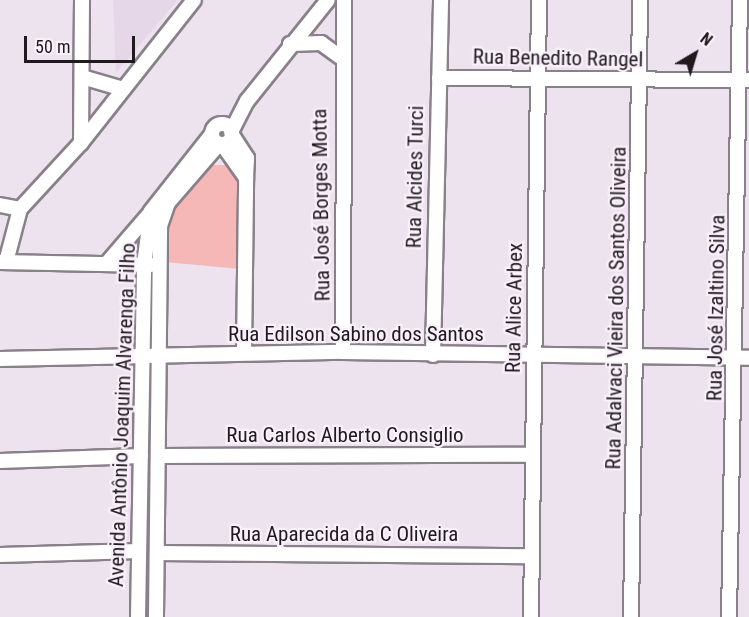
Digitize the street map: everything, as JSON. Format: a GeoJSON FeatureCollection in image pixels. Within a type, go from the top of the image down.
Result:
{"type":"FeatureCollection","features":[{"type":"Feature","properties":{"kind":"street"},"geometry":{"type":"LineString","coordinates":[[81,143],[82,0]]}},
{"type":"Feature","properties":{"kind":"street"},"geometry":{"type":"LineString","coordinates":[[159,265],[3,262],[20,209],[81,143],[194,0]]}},
{"type":"Feature","properties":{"kind":"street"},"geometry":{"type":"LineString","coordinates":[[195,160],[223,135],[290,44],[328,0]]}},
{"type":"Feature","properties":{"kind":"street","name":"Rua José Borges Motta"},"geometry":{"type":"LineString","coordinates":[[343,352],[340,57],[344,0]]}},
{"type":"Feature","properties":{"kind":"street","name":"Rua Alcides Turci"},"geometry":{"type":"LineString","coordinates":[[433,355],[441,0]]}},
{"type":"Feature","properties":{"kind":"street","name":"Rua Alice Arbex"},"geometry":{"type":"LineString","coordinates":[[531,617],[531,455],[535,357],[539,0]]}},
{"type":"Feature","properties":{"kind":"street","name":"Rua Adalvaci Vieira dos Santos Oliveira"},"geometry":{"type":"LineString","coordinates":[[631,617],[638,358],[640,0]]}},
{"type":"Feature","properties":{"kind":"street","name":"Rua José Izaltino Silva"},"geometry":{"type":"LineString","coordinates":[[729,617],[743,358],[744,80],[740,0]]}},
{"type":"Feature","properties":{"kind":"street"},"geometry":{"type":"LineString","coordinates":[[290,44],[321,43],[340,57]]}},
{"type":"Feature","properties":{"kind":"street"},"geometry":{"type":"LineString","coordinates":[[82,77],[123,88]]}},
{"type":"Feature","properties":{"kind":"street","name":"Rua Benedito Rangel"},"geometry":{"type":"LineString","coordinates":[[439,78],[744,80]]}},
{"type":"Feature","properties":{"kind":"street"},"geometry":{"type":"LineString","coordinates":[[223,135],[246,178],[244,353]]}},
{"type":"Feature","properties":{"kind":"street","name":"Avenida Antônio Joaquim Alvarenga Filho"},"geometry":{"type":"LineString","coordinates":[[138,617],[144,265],[151,211],[195,160]]}},
{"type":"Feature","properties":{"kind":"street","name":"Avenida Antônio Joaquim Alvarenga Filho"},"geometry":{"type":"LineString","coordinates":[[156,617],[161,218],[195,160]]}},
{"type":"Feature","properties":{"kind":"street"},"geometry":{"type":"LineString","coordinates":[[0,205],[20,209]]}},
{"type":"Feature","properties":{"kind":"street"},"geometry":{"type":"LineString","coordinates":[[107,263],[151,211]]}},
{"type":"Feature","properties":{"kind":"street","name":"Rua Edilson Sabino dos Santos"},"geometry":{"type":"LineString","coordinates":[[0,359],[343,352],[535,357],[743,358]]}},
{"type":"Feature","properties":{"kind":"street","name":"Rua Carlos Alberto Consiglio"},"geometry":{"type":"LineString","coordinates":[[159,456],[531,455]]}},
{"type":"Feature","properties":{"kind":"street"},"geometry":{"type":"LineString","coordinates":[[0,461],[141,456]]}},
{"type":"Feature","properties":{"kind":"street"},"geometry":{"type":"LineString","coordinates":[[0,555],[139,551]]}},
{"type":"Feature","properties":{"kind":"street","name":"Rua Aparecida da C Oliveira"},"geometry":{"type":"LineString","coordinates":[[157,554],[531,556]]}},
{"type":"Feature","properties":{"kind":"shaded area"},"geometry":{"type":"Polygon","coordinates":[[[113,0],[178,0],[116,73],[113,0]]]}},
{"type":"Feature","properties":{"kind":"shaded area"},"geometry":{"type":"Polygon","coordinates":[[[213,165],[232,165],[242,181],[240,269],[165,262],[163,219],[213,165]]]}}]}
